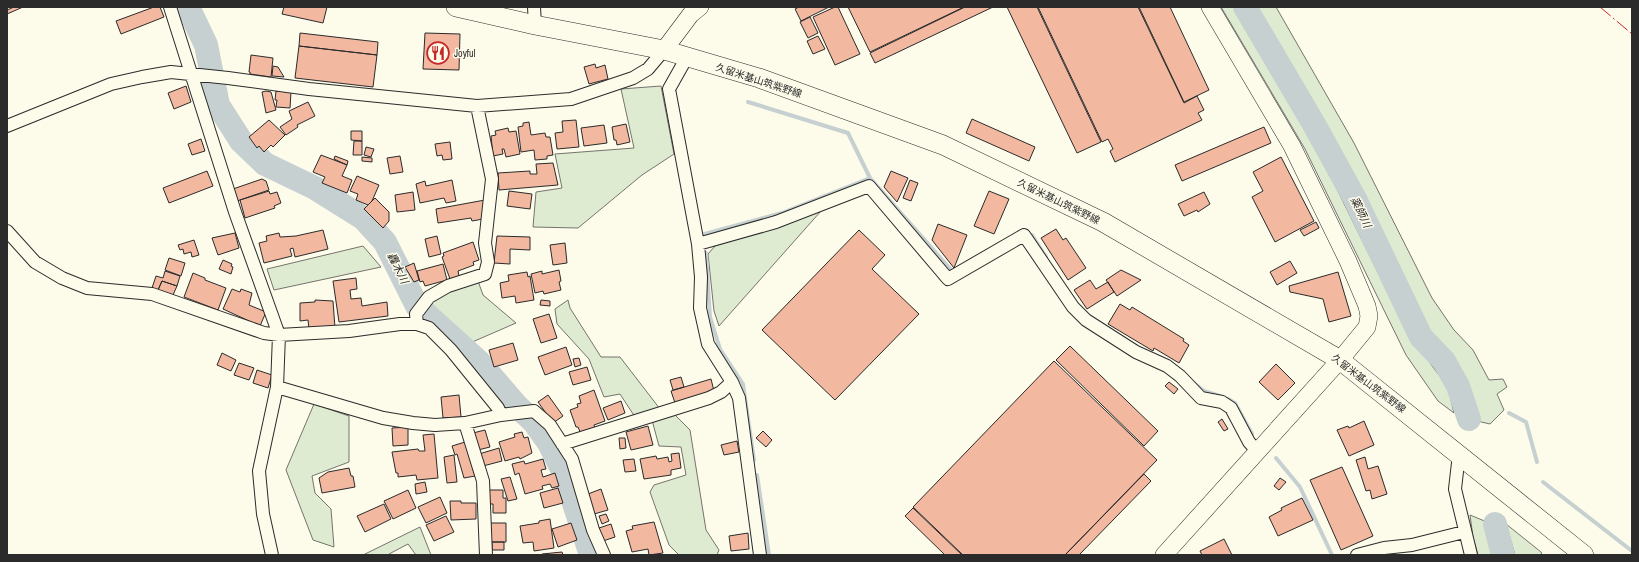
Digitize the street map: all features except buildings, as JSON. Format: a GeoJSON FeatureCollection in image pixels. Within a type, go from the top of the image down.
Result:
{"type":"FeatureCollection","features":[{"type":"Feature","properties":{"kind":"main road","name":"久留米基山筑紫野線"},"geometry":{"type":"LineString","coordinates":[[456,7],[534,16],[664,50],[759,78],[943,145],[1104,222],[1340,360],[1584,555]]}},
{"type":"Feature","properties":{"kind":"street"},"geometry":{"type":"LineString","coordinates":[[170,7],[190,75],[235,212],[279,335],[277,387],[259,471],[263,514],[272,555]]}},
{"type":"Feature","properties":{"kind":"street"},"geometry":{"type":"LineString","coordinates":[[7,126],[111,84],[142,76],[171,72],[309,89],[477,106],[571,99],[633,78],[648,69],[691,14],[700,7]]}},
{"type":"Feature","properties":{"kind":"street"},"geometry":{"type":"LineString","coordinates":[[1164,555],[1340,360],[1367,327],[1369,316],[1367,306],[1348,261],[1292,146],[1210,7]]}},
{"type":"Feature","properties":{"kind":"street"},"geometry":{"type":"LineString","coordinates":[[687,57],[669,89],[698,244],[701,276],[700,308],[708,344],[732,382],[739,398],[760,555]]}},
{"type":"Feature","properties":{"kind":"street"},"geometry":{"type":"LineString","coordinates":[[7,231],[35,262],[62,278],[87,288],[152,294],[264,333],[279,335],[349,331],[400,324],[416,319],[429,297],[448,286],[485,274],[488,262],[485,243],[492,179],[477,106]]}},
{"type":"Feature","properties":{"kind":"street"},"geometry":{"type":"LineString","coordinates":[[698,244],[776,222],[870,186],[948,279],[1024,234],[1073,307],[1086,320],[1136,352],[1167,366],[1180,376],[1201,398],[1222,402],[1231,408],[1249,442],[1258,452]]}},
{"type":"Feature","properties":{"kind":"street"},"geometry":{"type":"LineString","coordinates":[[416,319],[429,328],[451,350],[505,415]]}},
{"type":"Feature","properties":{"kind":"street"},"geometry":{"type":"LineString","coordinates":[[562,444],[709,398],[721,392],[732,382]]}},
{"type":"Feature","properties":{"kind":"street"},"geometry":{"type":"LineString","coordinates":[[277,387],[384,418],[428,424],[464,423],[534,411],[550,425],[572,459],[593,530],[604,555]]}},
{"type":"Feature","properties":{"kind":"street"},"geometry":{"type":"LineString","coordinates":[[464,423],[483,482],[486,555]]}},
{"type":"Feature","properties":{"kind":"street"},"geometry":{"type":"LineString","coordinates":[[1459,454],[1455,489],[1470,555]]}},
{"type":"Feature","properties":{"kind":"street"},"geometry":{"type":"LineString","coordinates":[[1357,555],[1384,548],[1412,545],[1464,532]]}},
{"type":"Feature","properties":{"kind":"green space"},"geometry":{"type":"Polygon","coordinates":[[[1221,7],[1234,7],[1319,153],[1409,335],[1448,387],[1454,413],[1438,401],[1406,355],[1305,149],[1221,7]]]}},
{"type":"Feature","properties":{"kind":"green space"},"geometry":{"type":"Polygon","coordinates":[[[1257,7],[1276,7],[1354,143],[1432,298],[1454,330],[1473,350],[1489,380],[1503,379],[1507,387],[1497,394],[1504,410],[1490,424],[1477,421],[1468,384],[1459,366],[1427,329],[1341,153],[1257,7]]]}},
{"type":"Feature","properties":{"kind":"green space"},"geometry":{"type":"Polygon","coordinates":[[[661,86],[674,154],[642,175],[578,228],[533,227],[536,192],[562,188],[555,154],[634,148],[621,89],[661,86]]]}},
{"type":"Feature","properties":{"kind":"green space"},"geometry":{"type":"Polygon","coordinates":[[[821,211],[719,326],[714,311],[708,254],[715,246],[821,211]]]}},
{"type":"Feature","properties":{"kind":"green space"},"geometry":{"type":"Polygon","coordinates":[[[363,246],[381,267],[274,290],[267,269],[363,246]]]}},
{"type":"Feature","properties":{"kind":"green space"},"geometry":{"type":"Polygon","coordinates":[[[478,281],[483,295],[516,323],[470,343],[429,303],[451,290],[478,281]]]}},
{"type":"Feature","properties":{"kind":"green space"},"geometry":{"type":"Polygon","coordinates":[[[568,300],[570,308],[601,357],[620,357],[660,409],[635,417],[620,394],[604,397],[589,359],[557,324],[555,309],[568,300]]]}},
{"type":"Feature","properties":{"kind":"green space"},"geometry":{"type":"Polygon","coordinates":[[[314,404],[349,416],[349,462],[312,476],[315,493],[331,509],[334,547],[313,540],[286,470],[314,404]]]}},
{"type":"Feature","properties":{"kind":"green space"},"geometry":{"type":"Polygon","coordinates":[[[674,414],[690,430],[706,530],[719,550],[717,555],[679,555],[669,545],[650,492],[654,485],[686,475],[681,447],[659,446],[652,420],[674,414]]]}},
{"type":"Feature","properties":{"kind":"green space"},"geometry":{"type":"Polygon","coordinates":[[[1470,515],[1487,522],[1495,555],[1478,555],[1473,537],[1470,515]]]}},
{"type":"Feature","properties":{"kind":"green space"},"geometry":{"type":"Polygon","coordinates":[[[1506,524],[1541,552],[1542,555],[1515,555],[1506,524]]]}},
{"type":"Feature","properties":{"kind":"green space"},"geometry":{"type":"Polygon","coordinates":[[[420,527],[431,555],[416,555],[408,544],[389,555],[363,555],[420,527]]]}},
{"type":"Feature","properties":{"kind":"waterway","name":"轟木川"},"geometry":{"type":"LineString","coordinates":[[188,7],[206,45],[218,105],[241,141],[265,164],[315,188],[363,218],[385,242],[417,306],[479,362],[517,406],[534,422],[549,443],[564,473],[591,555]]}},
{"type":"Feature","properties":{"kind":"waterway","name":"薬師川"},"geometry":{"type":"LineString","coordinates":[[1245,7],[1315,126],[1355,199],[1421,337],[1444,361],[1458,386],[1469,419]]}},
{"type":"Feature","properties":{"kind":"waterway"},"geometry":{"type":"LineString","coordinates":[[748,102],[848,133],[870,178],[952,271],[954,270]]}},
{"type":"Feature","properties":{"kind":"waterway"},"geometry":{"type":"LineString","coordinates":[[701,235],[782,213],[870,178]]}},
{"type":"Feature","properties":{"kind":"waterway"},"geometry":{"type":"LineString","coordinates":[[1032,235],[1046,257]]}},
{"type":"Feature","properties":{"kind":"waterway"},"geometry":{"type":"LineString","coordinates":[[706,253],[710,317],[720,349],[743,384],[754,460]]}},
{"type":"Feature","properties":{"kind":"waterway"},"geometry":{"type":"LineString","coordinates":[[1194,383],[1204,391],[1220,396]]}},
{"type":"Feature","properties":{"kind":"waterway"},"geometry":{"type":"LineString","coordinates":[[1228,399],[1235,403],[1252,434]]}},
{"type":"Feature","properties":{"kind":"waterway"},"geometry":{"type":"LineString","coordinates":[[1509,413],[1526,422],[1537,462]]}},
{"type":"Feature","properties":{"kind":"waterway"},"geometry":{"type":"LineString","coordinates":[[1276,458],[1300,487],[1332,555]]}},
{"type":"Feature","properties":{"kind":"waterway"},"geometry":{"type":"LineString","coordinates":[[757,475],[769,555]]}},
{"type":"Feature","properties":{"kind":"waterway"},"geometry":{"type":"LineString","coordinates":[[1543,482],[1632,551]]}},
{"type":"Feature","properties":{"kind":"waterway","name":"薬師川"},"geometry":{"type":"LineString","coordinates":[[1495,524],[1503,555]]}},
{"type":"Feature","properties":{"kind":"power"},"geometry":{"type":"LineString","coordinates":[[1600,7],[1632,34]]}},
{"type":"Feature","properties":{"kind":"place","name":"Joyful"},"geometry":{"type":"Point","coordinates":[438,53]}}]}
